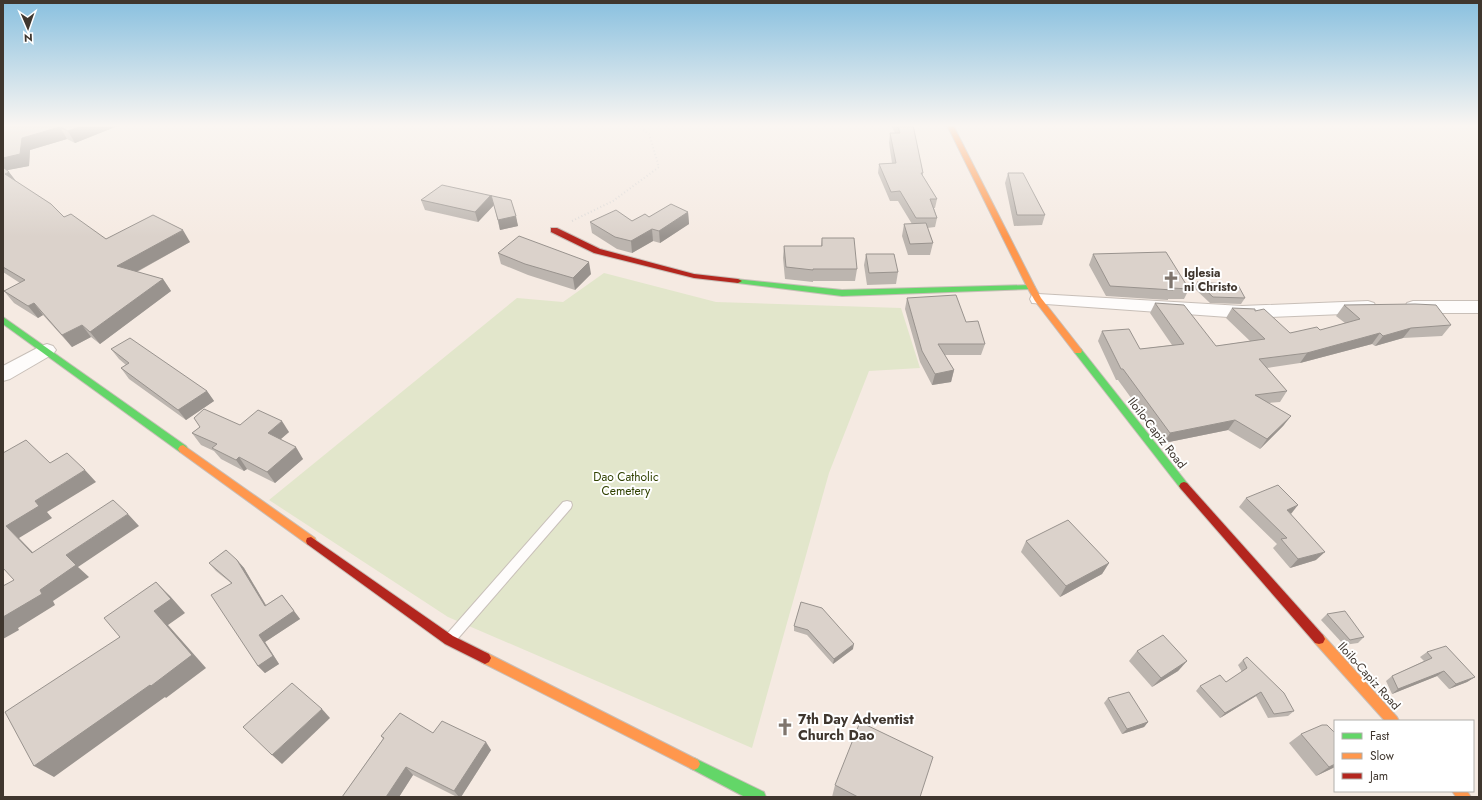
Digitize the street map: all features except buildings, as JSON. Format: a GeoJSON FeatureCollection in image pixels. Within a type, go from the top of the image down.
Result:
{"type":"FeatureCollection","features":[{"type":"Feature","properties":{"kind":"main road","name":"Iloilo-Capiz Road"},"geometry":{"type":"LineString","coordinates":[[969,162],[1034,293],[1172,473],[1392,720]]}},
{"type":"Feature","properties":{"kind":"main road"},"geometry":{"type":"LineString","coordinates":[[554,230],[597,251],[694,276],[842,293],[1034,293]]}},
{"type":"Feature","properties":{"kind":"main road"},"geometry":{"type":"LineString","coordinates":[[3,320],[47,350],[449,640],[759,797]]}},
{"type":"Feature","properties":{"kind":"street"},"geometry":{"type":"LineString","coordinates":[[1034,293],[1242,312],[1390,307],[1479,307]]}},
{"type":"Feature","properties":{"kind":"street"},"geometry":{"type":"LineString","coordinates":[[3,374],[47,350]]}},
{"type":"Feature","properties":{"kind":"lane"},"geometry":{"type":"LineString","coordinates":[[449,640],[567,505]]}},
{"type":"Feature","properties":{"kind":"path"},"geometry":{"type":"LineString","coordinates":[[554,230],[613,201],[659,167],[658,162]]}},
{"type":"Feature","properties":{"kind":"green space","name":"Dao Catholic Cemetery"},"geometry":{"type":"Polygon","coordinates":[[[604,273],[716,302],[901,308],[920,368],[869,371],[829,473],[752,748],[448,617],[269,500],[517,298],[563,302],[604,273]]]}},
{"type":"Feature","properties":{"kind":"traffic: fast"},"geometry":{"type":"LineString","coordinates":[[738,281],[842,293],[1031,287]]}},
{"type":"Feature","properties":{"kind":"traffic: fast"},"geometry":{"type":"LineString","coordinates":[[3,320],[183,449]]}},
{"type":"Feature","properties":{"kind":"traffic: fast"},"geometry":{"type":"LineString","coordinates":[[1078,351],[1184,486]]}},
{"type":"Feature","properties":{"kind":"traffic: fast"},"geometry":{"type":"LineString","coordinates":[[694,764],[759,797]]}},
{"type":"Feature","properties":{"kind":"traffic: slow"},"geometry":{"type":"LineString","coordinates":[[969,162],[1031,287],[1038,299],[1078,351]]}},
{"type":"Feature","properties":{"kind":"traffic: slow"},"geometry":{"type":"LineString","coordinates":[[183,449],[311,541]]}},
{"type":"Feature","properties":{"kind":"traffic: slow"},"geometry":{"type":"LineString","coordinates":[[1319,639],[1392,720]]}},
{"type":"Feature","properties":{"kind":"traffic: slow"},"geometry":{"type":"LineString","coordinates":[[485,658],[694,764]]}},
{"type":"Feature","properties":{"kind":"traffic: slow"},"geometry":{"type":"LineString","coordinates":[[1460,792],[1464,797]]}},
{"type":"Feature","properties":{"kind":"traffic: jam"},"geometry":{"type":"LineString","coordinates":[[554,230],[597,251],[694,276],[738,281]]}},
{"type":"Feature","properties":{"kind":"traffic: jam"},"geometry":{"type":"LineString","coordinates":[[1184,486],[1319,639]]}},
{"type":"Feature","properties":{"kind":"traffic: jam"},"geometry":{"type":"LineString","coordinates":[[311,541],[449,640],[485,658]]}},
{"type":"Feature","properties":{"kind":"place","name":"Iglesia ni Christo"},"geometry":{"type":"Point","coordinates":[1171,280]}},
{"type":"Feature","properties":{"kind":"place","name":"7th Day Adventist Church Dao"},"geometry":{"type":"Point","coordinates":[785,727]}}]}
